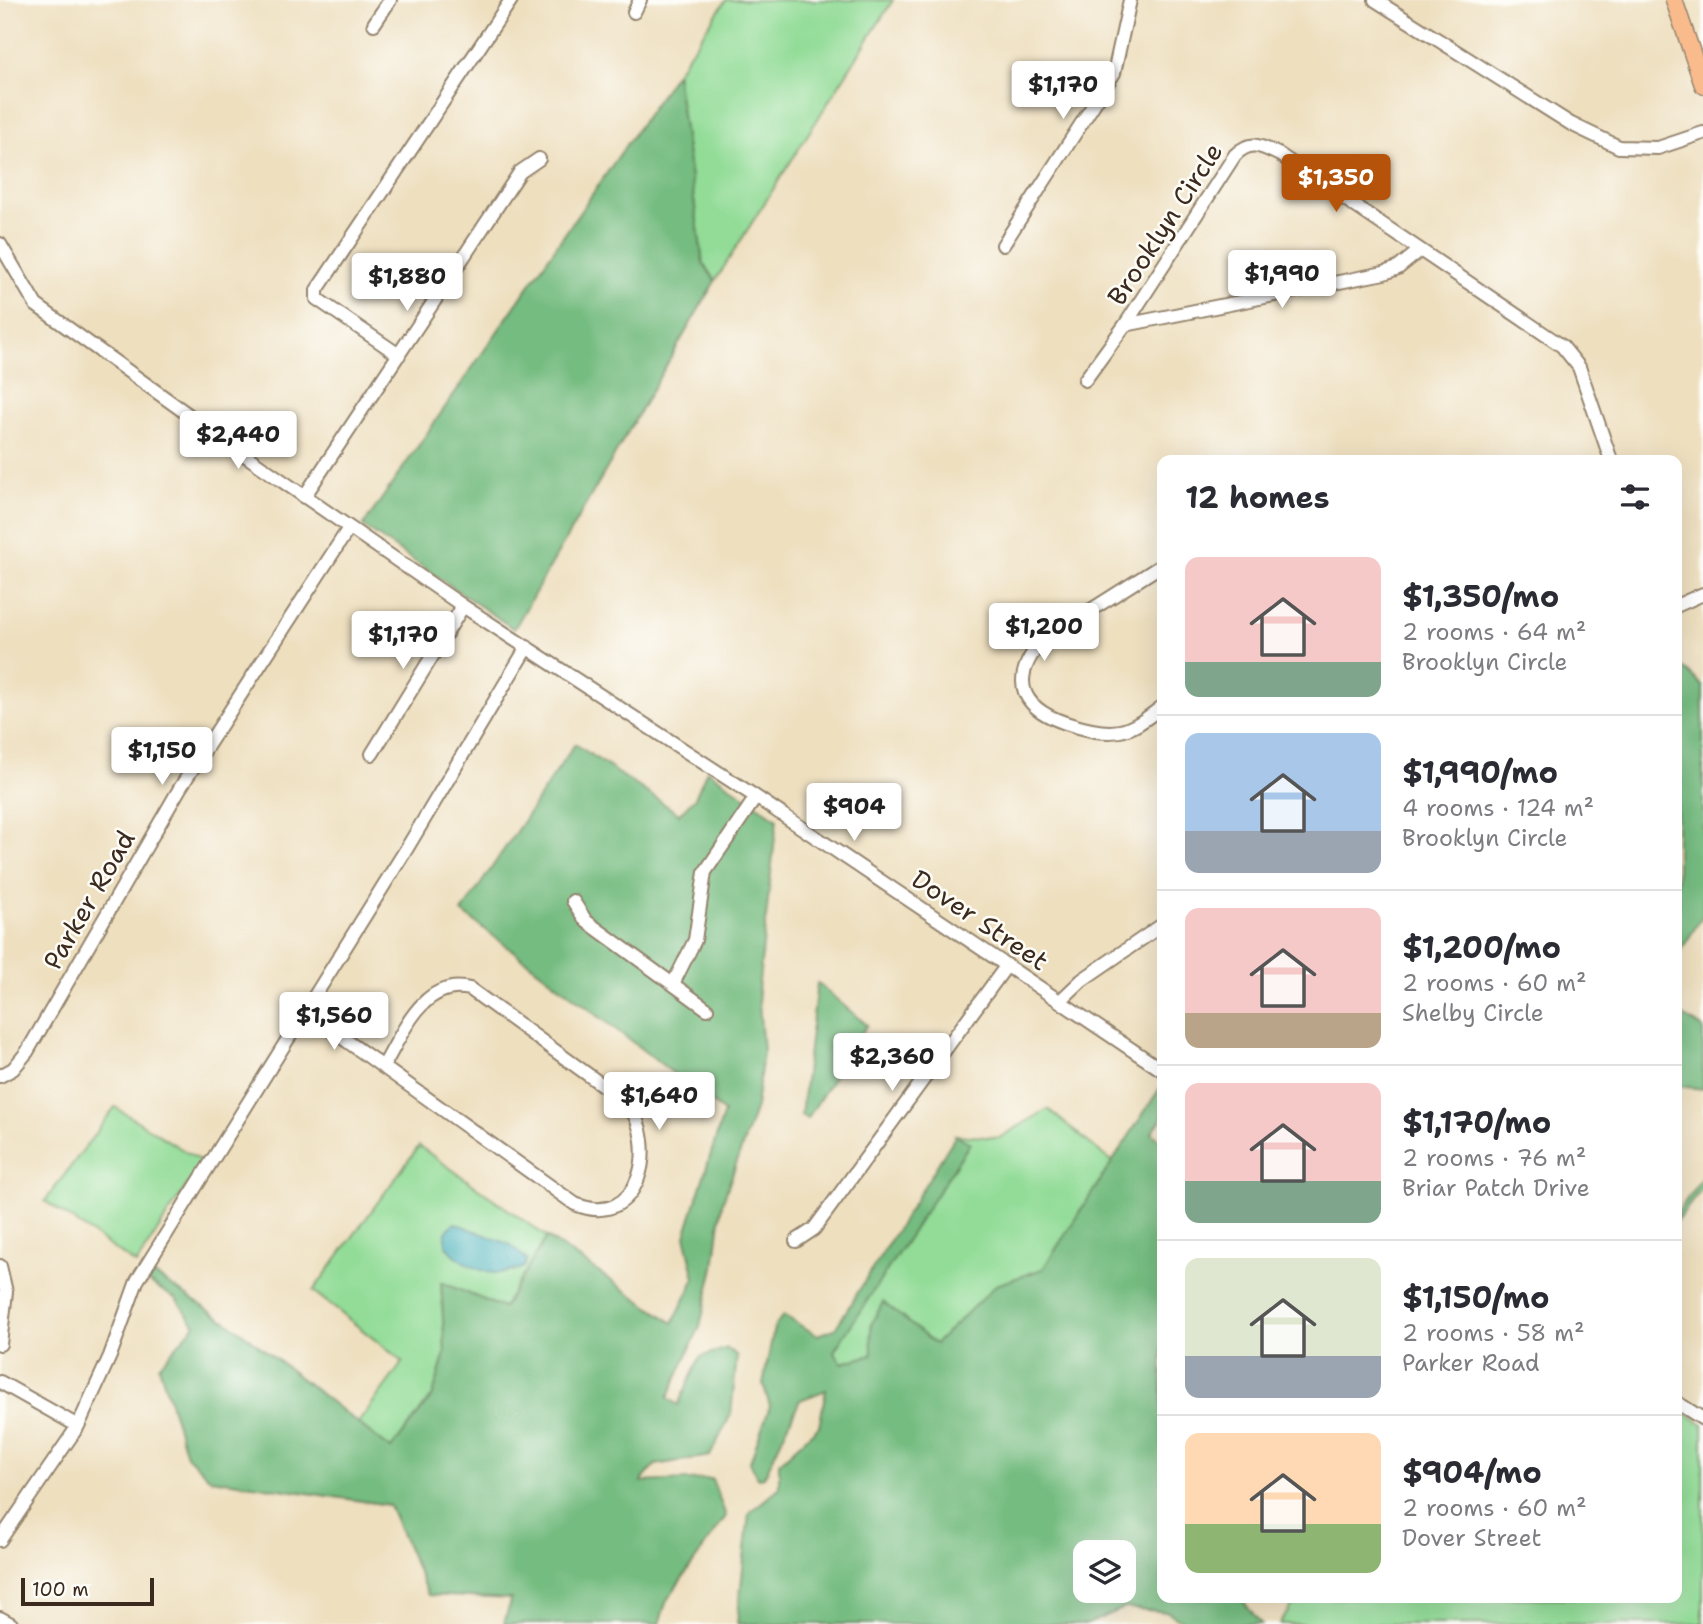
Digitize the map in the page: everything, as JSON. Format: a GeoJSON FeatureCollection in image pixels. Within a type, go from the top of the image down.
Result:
{"type":"FeatureCollection","features":[{"type":"Feature","properties":{"kind":"main road"},"geometry":{"type":"LineString","coordinates":[[1674,0],[1703,85]]}},
{"type":"Feature","properties":{"kind":"street"},"geometry":{"type":"LineString","coordinates":[[374,24],[390,0]]}},
{"type":"Feature","properties":{"kind":"street"},"geometry":{"type":"LineString","coordinates":[[399,355],[316,295],[511,0]]}},
{"type":"Feature","properties":{"kind":"street"},"geometry":{"type":"LineString","coordinates":[[634,12],[640,0]]}},
{"type":"Feature","properties":{"kind":"street"},"geometry":{"type":"LineString","coordinates":[[1003,245],[1114,73],[1130,0]]}},
{"type":"Feature","properties":{"kind":"street"},"geometry":{"type":"LineString","coordinates":[[1380,1],[1571,124],[1619,147],[1658,148],[1703,133]]}},
{"type":"Feature","properties":{"kind":"street","name":"Brooklyn Circle"},"geometry":{"type":"LineString","coordinates":[[1085,380],[1125,325],[1235,155],[1246,144],[1262,146],[1280,155],[1572,356],[1579,367],[1609,455]]}},
{"type":"Feature","properties":{"kind":"street"},"geometry":{"type":"LineString","coordinates":[[304,497],[520,172],[539,159]]}},
{"type":"Feature","properties":{"kind":"street","name":"Dover Street"},"geometry":{"type":"LineString","coordinates":[[0,244],[36,305],[304,497],[463,607],[756,797],[1157,1067]]}},
{"type":"Feature","properties":{"kind":"street","name":"Brooklyn Circle"},"geometry":{"type":"LineString","coordinates":[[1125,325],[1384,273],[1398,268],[1419,251]]}},
{"type":"Feature","properties":{"kind":"street","name":"Parker Road"},"geometry":{"type":"LineString","coordinates":[[0,1076],[13,1069],[27,1052],[180,788],[349,528]]}},
{"type":"Feature","properties":{"kind":"street"},"geometry":{"type":"LineString","coordinates":[[1157,568],[1042,641],[1022,672],[1023,688],[1036,709],[1092,731],[1122,731],[1157,710]]}},
{"type":"Feature","properties":{"kind":"street"},"geometry":{"type":"LineString","coordinates":[[1682,603],[1703,594]]}},
{"type":"Feature","properties":{"kind":"street"},"geometry":{"type":"LineString","coordinates":[[372,754],[463,607]]}},
{"type":"Feature","properties":{"kind":"street"},"geometry":{"type":"LineString","coordinates":[[0,1540],[78,1426],[110,1356],[137,1281],[527,647]]}},
{"type":"Feature","properties":{"kind":"street"},"geometry":{"type":"LineString","coordinates":[[673,984],[695,940],[705,872],[756,797]]}},
{"type":"Feature","properties":{"kind":"street"},"geometry":{"type":"LineString","coordinates":[[573,901],[586,921],[707,1009]]}},
{"type":"Feature","properties":{"kind":"street"},"geometry":{"type":"LineString","coordinates":[[1060,1001],[1082,980],[1157,928]]}},
{"type":"Feature","properties":{"kind":"street"},"geometry":{"type":"LineString","coordinates":[[796,1241],[814,1229],[1007,965]]}},
{"type":"Feature","properties":{"kind":"street"},"geometry":{"type":"LineString","coordinates":[[305,1011],[383,1067],[575,1204],[600,1210],[615,1208],[637,1183],[644,1142],[639,1117],[627,1103],[470,989],[445,987],[424,1001],[383,1067]]}},
{"type":"Feature","properties":{"kind":"street"},"geometry":{"type":"LineString","coordinates":[[0,1266],[6,1292],[0,1344]]}},
{"type":"Feature","properties":{"kind":"street"},"geometry":{"type":"LineString","coordinates":[[0,1382],[78,1426]]}},
{"type":"Feature","properties":{"kind":"street"},"geometry":{"type":"LineString","coordinates":[[1682,1406],[1703,1419]]}},
{"type":"Feature","properties":{"kind":"street"},"geometry":{"type":"LineString","coordinates":[[0,1618],[11,1624]]}},
{"type":"Feature","properties":{"kind":"green space"},"geometry":{"type":"Polygon","coordinates":[[[726,0],[893,0],[715,281],[703,263],[676,73],[726,0]]]}},
{"type":"Feature","properties":{"kind":"green space"},"geometry":{"type":"Polygon","coordinates":[[[676,73],[703,263],[715,281],[514,629],[363,526],[676,73]]]}},
{"type":"Feature","properties":{"kind":"green space"},"geometry":{"type":"Polygon","coordinates":[[[1682,667],[1703,686],[1703,915],[1682,949],[1682,667]]]}},
{"type":"Feature","properties":{"kind":"green space"},"geometry":{"type":"Polygon","coordinates":[[[575,744],[679,814],[695,798],[707,770],[777,819],[758,990],[763,1052],[756,1107],[722,1204],[714,1267],[700,1326],[668,1398],[678,1405],[700,1357],[727,1348],[737,1356],[731,1414],[710,1456],[655,1465],[641,1482],[712,1479],[726,1516],[667,1600],[659,1624],[504,1624],[511,1599],[428,1595],[389,1505],[211,1479],[186,1455],[159,1366],[195,1325],[176,1299],[147,1281],[150,1272],[238,1329],[391,1449],[433,1395],[445,1353],[441,1282],[503,1308],[547,1237],[673,1323],[695,1278],[685,1236],[724,1112],[462,912],[575,744]]]}},
{"type":"Feature","properties":{"kind":"green space"},"geometry":{"type":"Polygon","coordinates":[[[817,983],[867,1025],[807,1119],[801,1115],[817,983]]]}},
{"type":"Feature","properties":{"kind":"green space"},"geometry":{"type":"Polygon","coordinates":[[[1682,1015],[1703,1028],[1703,1089],[1682,1087],[1682,1015]]]}},
{"type":"Feature","properties":{"kind":"green space"},"geometry":{"type":"Polygon","coordinates":[[[1157,1093],[1157,1126],[1152,1133],[1157,1138],[1157,1603],[1245,1603],[1261,1624],[1187,1624],[1168,1612],[1124,1608],[1088,1624],[737,1624],[749,1513],[779,1488],[779,1463],[819,1426],[826,1390],[800,1400],[764,1477],[757,1478],[750,1462],[770,1406],[763,1384],[774,1328],[783,1315],[817,1335],[835,1329],[956,1135],[970,1143],[834,1351],[842,1363],[872,1355],[871,1325],[883,1302],[935,1344],[996,1285],[1043,1269],[1157,1093]]]}},
{"type":"Feature","properties":{"kind":"green space"},"geometry":{"type":"Polygon","coordinates":[[[115,1107],[202,1162],[136,1264],[45,1201],[115,1107]]]}},
{"type":"Feature","properties":{"kind":"green space"},"geometry":{"type":"Polygon","coordinates":[[[1048,1109],[1112,1162],[1043,1269],[996,1285],[934,1345],[871,1325],[873,1355],[841,1363],[834,1351],[969,1144],[956,1135],[999,1138],[1048,1109]]]}},
{"type":"Feature","properties":{"kind":"green space"},"geometry":{"type":"Polygon","coordinates":[[[419,1146],[547,1237],[503,1308],[441,1282],[445,1353],[433,1395],[391,1449],[358,1423],[403,1362],[313,1291],[419,1146]]]}},
{"type":"Feature","properties":{"kind":"green space"},"geometry":{"type":"Polygon","coordinates":[[[1703,1176],[1703,1187],[1682,1214],[1682,1206],[1703,1176]]]}},
{"type":"Feature","properties":{"kind":"green space"},"geometry":{"type":"Polygon","coordinates":[[[1682,1411],[1703,1424],[1703,1624],[1280,1624],[1294,1603],[1682,1603],[1682,1411]]]}},
{"type":"Feature","properties":{"kind":"water"},"geometry":{"type":"Polygon","coordinates":[[[455,1223],[511,1245],[527,1260],[524,1267],[498,1273],[477,1269],[466,1263],[456,1256],[445,1240],[447,1231],[455,1223]]]}}]}
